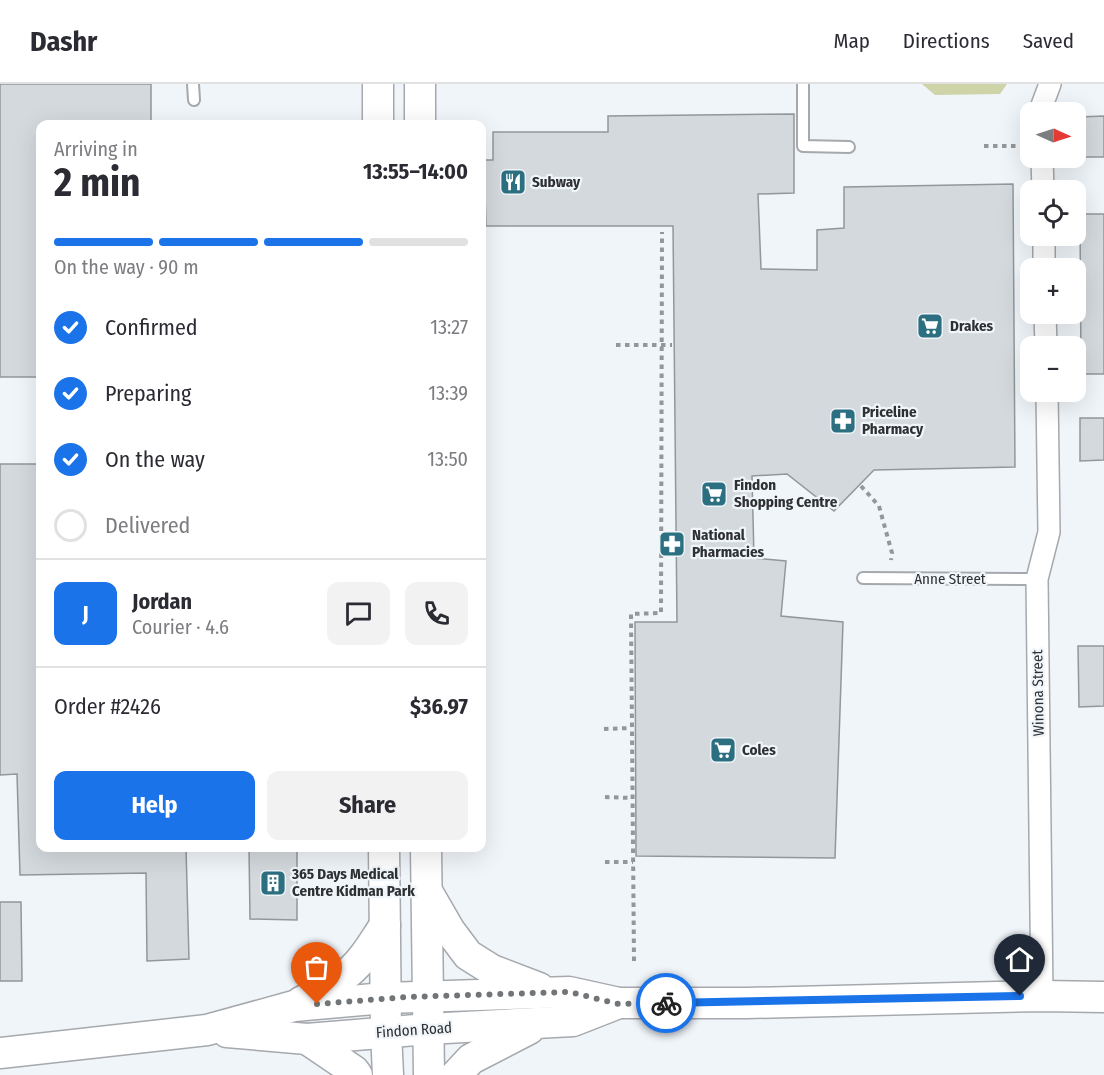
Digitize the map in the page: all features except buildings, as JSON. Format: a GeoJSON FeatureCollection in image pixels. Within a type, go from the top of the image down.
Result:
{"type":"FeatureCollection","features":[{"type":"Feature","properties":{"kind":"main road"},"geometry":{"type":"LineString","coordinates":[[378,84],[378,120]]}},
{"type":"Feature","properties":{"kind":"main road"},"geometry":{"type":"LineString","coordinates":[[420,84],[420,120]]}},
{"type":"Feature","properties":{"kind":"main road"},"geometry":{"type":"LineString","coordinates":[[384,852],[388,1075]]}},
{"type":"Feature","properties":{"kind":"main road"},"geometry":{"type":"LineString","coordinates":[[426,852],[429,1075]]}},
{"type":"Feature","properties":{"kind":"main road"},"geometry":{"type":"LineString","coordinates":[[426,889],[450,931],[468,954],[492,970],[550,992]]}},
{"type":"Feature","properties":{"kind":"main road"},"geometry":{"type":"LineString","coordinates":[[294,1006],[350,972],[385,925]]}},
{"type":"Feature","properties":{"kind":"main road","name":"Findon Road"},"geometry":{"type":"LineString","coordinates":[[0,1053],[207,1030],[294,1006],[385,998],[569,992],[619,1004],[1042,996],[1104,997]]}},
{"type":"Feature","properties":{"kind":"main road","name":"Findon Road"},"geometry":{"type":"LineString","coordinates":[[207,1030],[307,1039],[428,1029],[573,1021],[619,1004]]}},
{"type":"Feature","properties":{"kind":"main road"},"geometry":{"type":"LineString","coordinates":[[456,1075],[471,1059],[543,1023]]}},
{"type":"Feature","properties":{"kind":"main road"},"geometry":{"type":"LineString","coordinates":[[307,1039],[357,1075]]}},
{"type":"Feature","properties":{"kind":"street"},"geometry":{"type":"LineString","coordinates":[[1043,102],[1050,84]]}},
{"type":"Feature","properties":{"kind":"street","name":"Winona Street"},"geometry":{"type":"LineString","coordinates":[[1042,996],[1037,579],[1049,532],[1047,402]]}},
{"type":"Feature","properties":{"kind":"lane"},"geometry":{"type":"LineString","coordinates":[[193,84],[194,100]]}},
{"type":"Feature","properties":{"kind":"lane"},"geometry":{"type":"LineString","coordinates":[[803,84],[803,146],[849,147]]}},
{"type":"Feature","properties":{"kind":"lane","name":"Anne Street"},"geometry":{"type":"LineString","coordinates":[[863,578],[1037,579]]}},
{"type":"Feature","properties":{"kind":"path"},"geometry":{"type":"LineString","coordinates":[[984,146],[1020,146]]}},
{"type":"Feature","properties":{"kind":"path"},"geometry":{"type":"LineString","coordinates":[[634,961],[631,614],[661,614],[662,231]]}},
{"type":"Feature","properties":{"kind":"path"},"geometry":{"type":"LineString","coordinates":[[616,345],[672,345]]}},
{"type":"Feature","properties":{"kind":"path"},"geometry":{"type":"LineString","coordinates":[[861,486],[879,506],[892,553],[888,578]]}},
{"type":"Feature","properties":{"kind":"path"},"geometry":{"type":"LineString","coordinates":[[604,729],[631,728]]}},
{"type":"Feature","properties":{"kind":"path"},"geometry":{"type":"LineString","coordinates":[[605,797],[632,798]]}},
{"type":"Feature","properties":{"kind":"path"},"geometry":{"type":"LineString","coordinates":[[605,862],[633,862]]}},
{"type":"Feature","properties":{"kind":"green space"},"geometry":{"type":"Polygon","coordinates":[[[922,84],[1007,84],[1000,94],[935,95],[922,84]]]}},
{"type":"Feature","properties":{"kind":"way so far"},"geometry":{"type":"LineString","coordinates":[[317,1004],[385,998],[569,992],[619,1004],[666,1003]]}},
{"type":"Feature","properties":{"kind":"place","name":"Subway"},"geometry":{"type":"Point","coordinates":[513,182]}},
{"type":"Feature","properties":{"kind":"place","name":"Drakes"},"geometry":{"type":"Point","coordinates":[930,326]}},
{"type":"Feature","properties":{"kind":"place","name":"Priceline Pharmacy"},"geometry":{"type":"Point","coordinates":[843,421]}},
{"type":"Feature","properties":{"kind":"place","name":"Findon Shopping Centre"},"geometry":{"type":"Point","coordinates":[714,494]}},
{"type":"Feature","properties":{"kind":"place","name":"National Pharmacies"},"geometry":{"type":"Point","coordinates":[672,544]}},
{"type":"Feature","properties":{"kind":"place","name":"Coles"},"geometry":{"type":"Point","coordinates":[723,750]}},
{"type":"Feature","properties":{"kind":"place","name":"365 Days Medical Centre Kidman Park"},"geometry":{"type":"Point","coordinates":[273,883]}},
{"type":"Feature","properties":{"kind":"route"},"geometry":{"type":"LineString","coordinates":[[666,1003],[1020,996]]}}]}
